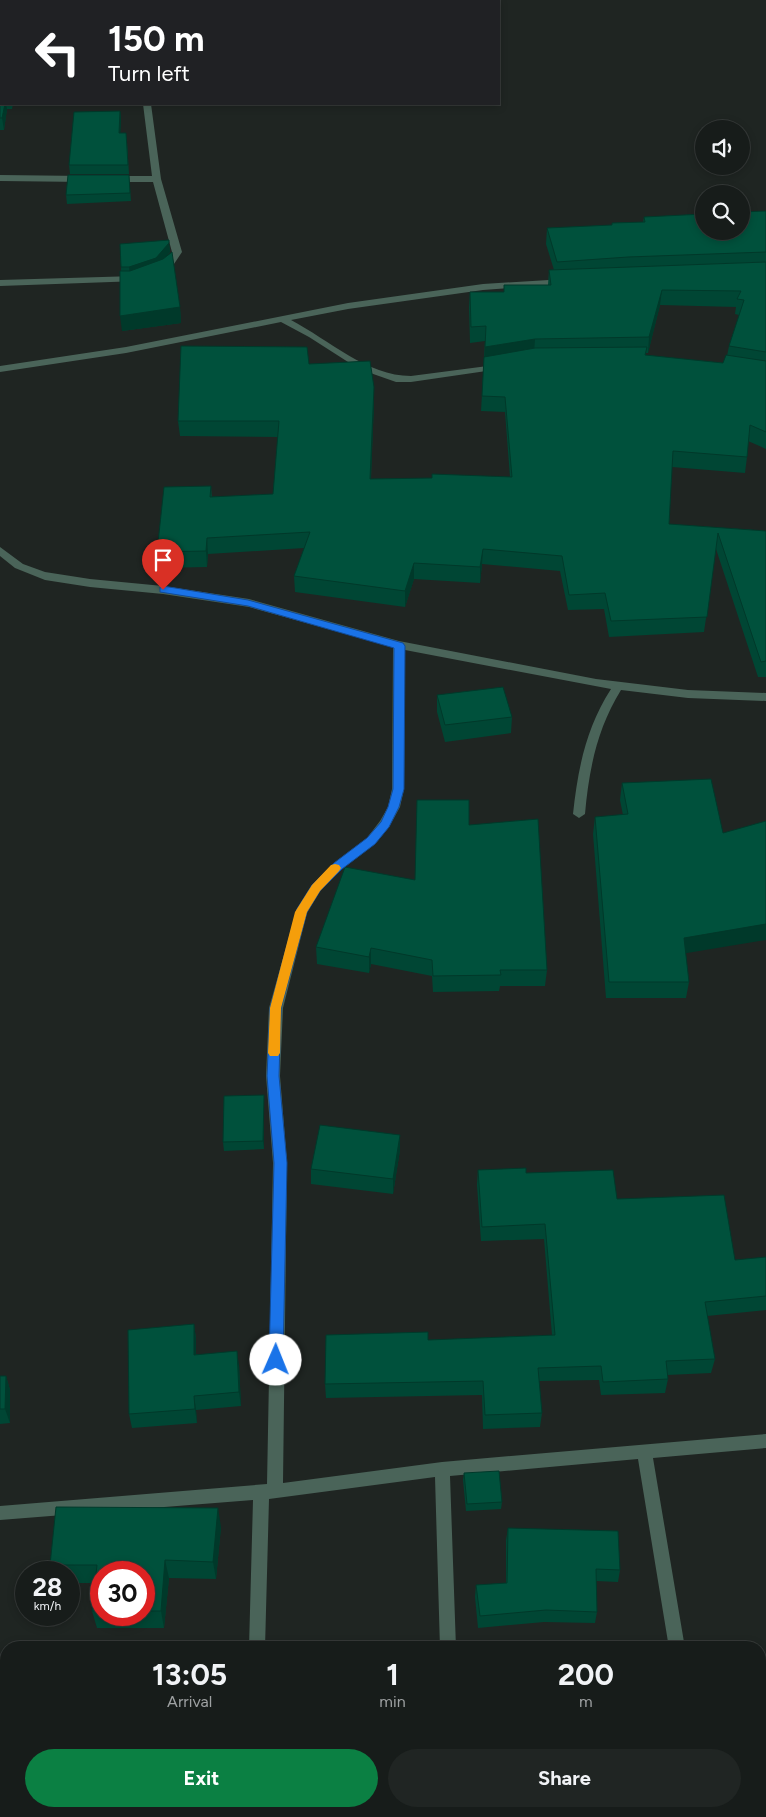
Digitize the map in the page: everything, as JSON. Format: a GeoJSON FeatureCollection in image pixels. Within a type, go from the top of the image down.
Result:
{"type":"FeatureCollection","features":[{"type":"Feature","properties":{"kind":"street"},"geometry":{"type":"LineString","coordinates":[[0,283],[131,281],[150,275],[171,262],[177,252],[157,179],[147,105]]}},
{"type":"Feature","properties":{"kind":"street"},"geometry":{"type":"LineString","coordinates":[[0,178],[157,179]]}},
{"type":"Feature","properties":{"kind":"street"},"geometry":{"type":"LineString","coordinates":[[0,369],[126,350],[348,306],[483,287],[579,281]]}},
{"type":"Feature","properties":{"kind":"street"},"geometry":{"type":"LineString","coordinates":[[282,320],[312,335],[362,367],[396,379],[411,379],[507,364]]}},
{"type":"Feature","properties":{"kind":"street"},"geometry":{"type":"LineString","coordinates":[[0,550],[19,566],[30,572],[45,576],[90,583],[163,590],[248,603],[400,646],[618,686],[688,694],[766,697]]}},
{"type":"Feature","properties":{"kind":"street"},"geometry":{"type":"LineString","coordinates":[[257,1641],[268,1491],[280,1163],[273,1076],[276,1008],[301,912],[316,888],[338,866],[371,841],[385,824],[394,807],[398,789],[400,646]]}},
{"type":"Feature","properties":{"kind":"street"},"geometry":{"type":"LineString","coordinates":[[579,814],[584,768],[589,748],[598,721],[618,686]]}},
{"type":"Feature","properties":{"kind":"street"},"geometry":{"type":"LineString","coordinates":[[0,1513],[268,1491],[442,1469],[766,1440]]}},
{"type":"Feature","properties":{"kind":"street"},"geometry":{"type":"LineString","coordinates":[[644,1452],[676,1641]]}},
{"type":"Feature","properties":{"kind":"street"},"geometry":{"type":"LineString","coordinates":[[442,1469],[448,1641]]}},
{"type":"Feature","properties":{"kind":"building"},"geometry":{"type":"Polygon","coordinates":[[[0,105],[5,105],[2,118],[0,118],[0,105]]]}},
{"type":"Feature","properties":{"kind":"building"},"geometry":{"type":"Polygon","coordinates":[[[120,111],[119,133],[126,133],[128,165],[69,165],[74,112],[120,111]]]}},
{"type":"Feature","properties":{"kind":"building"},"geometry":{"type":"Polygon","coordinates":[[[68,175],[129,175],[130,193],[66,195],[68,175]]]}},
{"type":"Feature","properties":{"kind":"building"},"geometry":{"type":"Polygon","coordinates":[[[766,211],[766,252],[628,257],[557,262],[547,228],[645,222],[644,217],[695,214],[695,240],[750,240],[750,212],[766,211]]]}},
{"type":"Feature","properties":{"kind":"building"},"geometry":{"type":"Polygon","coordinates":[[[169,240],[169,243],[156,258],[129,267],[121,267],[120,244],[169,240]]]}},
{"type":"Feature","properties":{"kind":"building"},"geometry":{"type":"Polygon","coordinates":[[[172,252],[180,307],[120,316],[120,271],[130,271],[163,259],[172,252]]]}},
{"type":"Feature","properties":{"kind":"building"},"geometry":{"type":"Polygon","coordinates":[[[766,262],[766,352],[729,346],[744,300],[737,299],[741,291],[662,290],[649,337],[535,339],[485,347],[486,326],[471,327],[470,292],[504,292],[504,285],[551,285],[549,270],[766,262]]]}},
{"type":"Feature","properties":{"kind":"building"},"geometry":{"type":"Polygon","coordinates":[[[181,346],[307,347],[309,364],[370,361],[374,387],[370,479],[432,478],[432,474],[512,477],[505,397],[482,396],[484,357],[535,348],[647,347],[645,355],[723,363],[726,355],[766,361],[766,432],[750,425],[747,457],[673,451],[669,524],[766,531],[766,661],[761,662],[718,533],[707,617],[611,621],[605,593],[569,595],[562,556],[483,549],[480,567],[414,563],[405,591],[294,576],[310,532],[207,538],[206,551],[157,552],[164,487],[211,486],[210,497],[273,494],[279,421],[178,421],[181,346]]]}},
{"type":"Feature","properties":{"kind":"building"},"geometry":{"type":"Polygon","coordinates":[[[503,687],[512,717],[445,725],[437,695],[503,687]]]}},
{"type":"Feature","properties":{"kind":"building"},"geometry":{"type":"Polygon","coordinates":[[[711,779],[723,833],[766,821],[766,924],[684,938],[689,982],[609,982],[595,817],[628,814],[622,783],[711,779]]]}},
{"type":"Feature","properties":{"kind":"building"},"geometry":{"type":"Polygon","coordinates":[[[417,800],[469,800],[469,825],[538,819],[547,970],[500,970],[501,975],[433,976],[432,960],[371,948],[369,957],[316,947],[345,867],[415,880],[417,800]]]}},
{"type":"Feature","properties":{"kind":"building"},"geometry":{"type":"Polygon","coordinates":[[[264,1095],[263,1141],[223,1142],[224,1096],[264,1095]]]}},
{"type":"Feature","properties":{"kind":"building"},"geometry":{"type":"Polygon","coordinates":[[[320,1125],[400,1135],[393,1179],[311,1169],[320,1125]]]}},
{"type":"Feature","properties":{"kind":"building"},"geometry":{"type":"Polygon","coordinates":[[[526,1168],[526,1173],[613,1170],[617,1199],[724,1195],[735,1260],[766,1257],[766,1296],[705,1302],[715,1359],[666,1361],[668,1379],[603,1382],[601,1366],[538,1368],[542,1413],[485,1415],[483,1381],[325,1384],[326,1335],[428,1332],[428,1340],[555,1335],[545,1224],[482,1227],[478,1170],[526,1168]]]}},
{"type":"Feature","properties":{"kind":"building"},"geometry":{"type":"Polygon","coordinates":[[[194,1324],[194,1355],[237,1351],[239,1392],[194,1396],[195,1409],[129,1414],[128,1330],[194,1324]]]}},
{"type":"Feature","properties":{"kind":"building"},"geometry":{"type":"Polygon","coordinates":[[[0,1376],[6,1376],[5,1409],[0,1409],[0,1376]]]}},
{"type":"Feature","properties":{"kind":"building"},"geometry":{"type":"Polygon","coordinates":[[[499,1471],[502,1502],[467,1504],[464,1473],[499,1471]]]}},
{"type":"Feature","properties":{"kind":"building"},"geometry":{"type":"Polygon","coordinates":[[[56,1507],[218,1508],[213,1562],[165,1560],[161,1611],[155,1611],[155,1561],[90,1561],[90,1565],[80,1565],[80,1561],[50,1561],[56,1507]]]}},
{"type":"Feature","properties":{"kind":"building"},"geometry":{"type":"Polygon","coordinates":[[[508,1528],[618,1531],[620,1570],[596,1569],[597,1612],[546,1610],[480,1616],[476,1585],[507,1583],[508,1528]]]}},
{"type":"Feature","properties":{"kind":"slow traffic"},"geometry":{"type":"LineString","coordinates":[[274,1053],[276,1008],[301,912],[316,888],[335,868]]}},
{"type":"Feature","properties":{"kind":"route"},"geometry":{"type":"LineString","coordinates":[[163,590],[248,603],[400,646],[398,789],[394,807],[385,824],[371,841],[338,866],[316,888],[301,912],[276,1008],[273,1076],[280,1163],[276,1360]]}}]}
